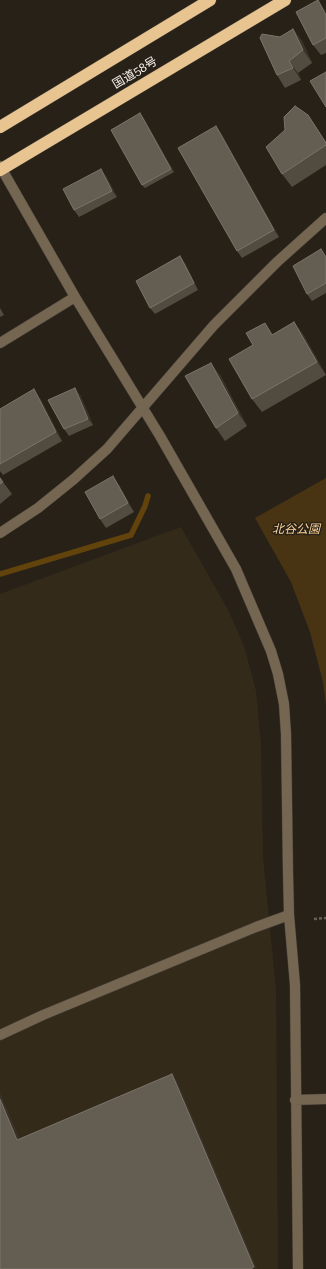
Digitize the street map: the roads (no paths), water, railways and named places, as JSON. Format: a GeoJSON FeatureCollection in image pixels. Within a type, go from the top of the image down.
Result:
{"type":"FeatureCollection","features":[{"type":"Feature","properties":{"kind":"highway","name":"国道58号"},"geometry":{"type":"LineString","coordinates":[[0,127],[210,0]]}},
{"type":"Feature","properties":{"kind":"highway","name":"国道58号"},"geometry":{"type":"LineString","coordinates":[[1,169],[285,0]]}},
{"type":"Feature","properties":{"kind":"street"},"geometry":{"type":"LineString","coordinates":[[1,169],[75,296],[143,408],[236,569],[278,674],[284,704],[286,734],[289,915],[295,985],[295,1100],[298,1269]]}},
{"type":"Feature","properties":{"kind":"street"},"geometry":{"type":"LineString","coordinates":[[0,533],[38,508],[74,480],[107,450],[214,325],[277,262],[326,218]]}},
{"type":"Feature","properties":{"kind":"street"},"geometry":{"type":"LineString","coordinates":[[0,343],[75,296]]}},
{"type":"Feature","properties":{"kind":"street"},"geometry":{"type":"LineString","coordinates":[[0,1035],[57,1008],[289,915]]}},
{"type":"Feature","properties":{"kind":"street"},"geometry":{"type":"LineString","coordinates":[[295,1100],[326,1099]]}},
{"type":"Feature","properties":{"kind":"waterway"},"geometry":{"type":"LineString","coordinates":[[0,574],[131,535],[145,506],[148,496]]}},
{"type":"Feature","properties":{"kind":"park label","name":"北谷公園"},"geometry":{"type":"Point","coordinates":[296,529]}}]}
